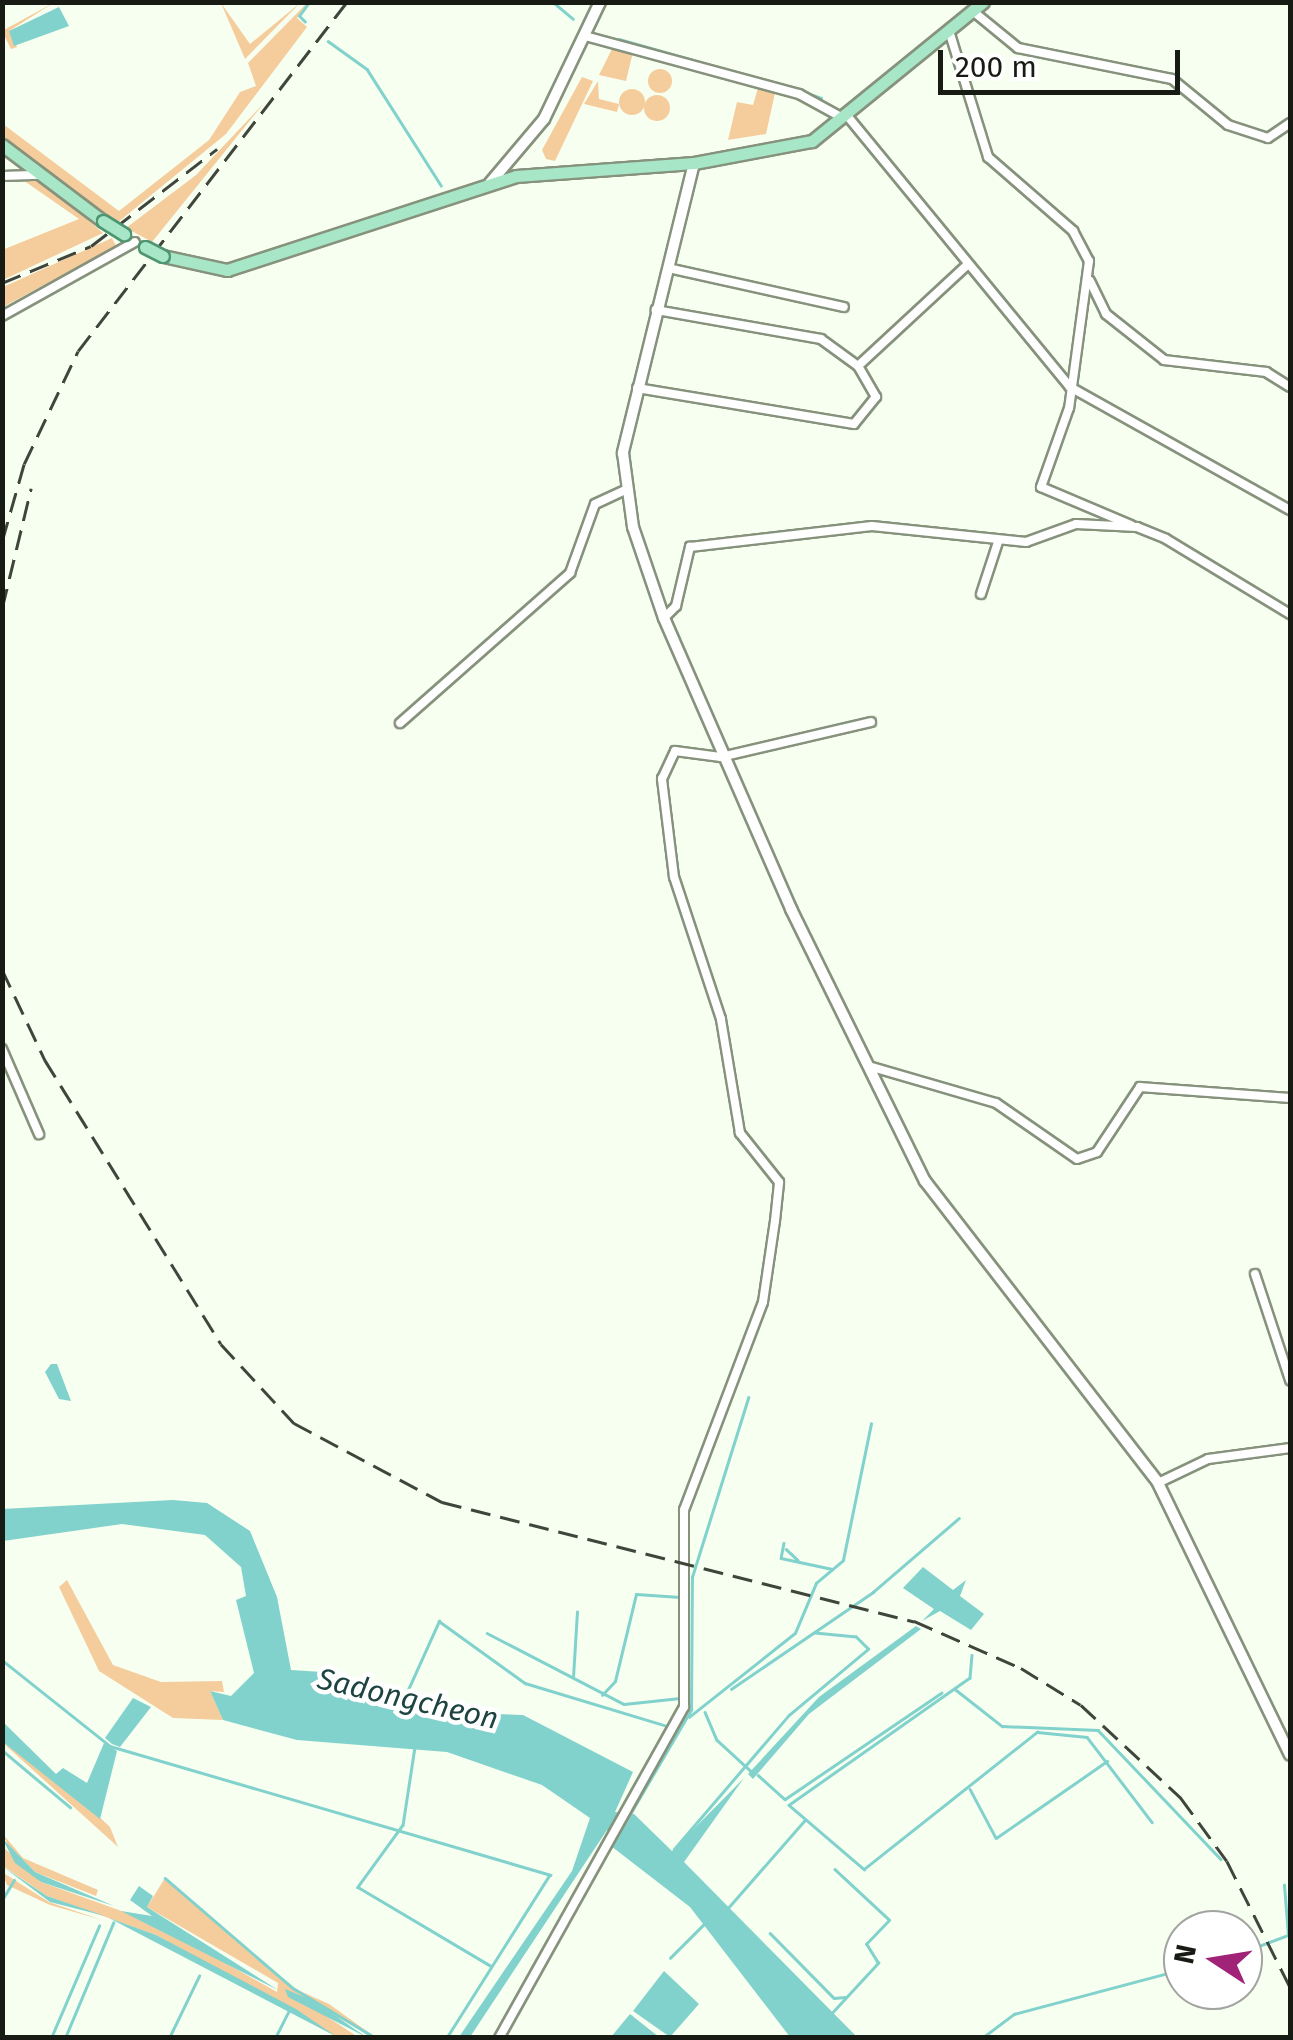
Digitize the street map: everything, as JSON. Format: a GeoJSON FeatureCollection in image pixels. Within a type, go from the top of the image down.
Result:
{"type":"FeatureCollection","features":[{"type":"Feature","properties":{"kind":"main road"},"geometry":{"type":"LineString","coordinates":[[490,183],[544,118],[600,2]]}},
{"type":"Feature","properties":{"kind":"main road"},"geometry":{"type":"LineString","coordinates":[[2,145],[104,221],[163,256],[211,269],[247,266],[490,183],[694,163],[796,146],[848,120],[978,7]]}},
{"type":"Feature","properties":{"kind":"main road"},"geometry":{"type":"LineString","coordinates":[[694,163],[638,388],[624,490],[664,618],[721,756],[941,1208],[1158,1482],[1290,1756]]}},
{"type":"Feature","properties":{"kind":"street"},"geometry":{"type":"LineString","coordinates":[[978,7],[1018,48],[1172,79],[1228,125],[1268,138],[1290,123]]}},
{"type":"Feature","properties":{"kind":"street"},"geometry":{"type":"LineString","coordinates":[[950,34],[988,157],[1073,231],[1106,314],[1158,357],[1266,372],[1290,386]]}},
{"type":"Feature","properties":{"kind":"street"},"geometry":{"type":"LineString","coordinates":[[585,36],[799,94],[848,120],[1070,388],[1290,510]]}},
{"type":"Feature","properties":{"kind":"street"},"geometry":{"type":"LineString","coordinates":[[2,176],[44,176]]}},
{"type":"Feature","properties":{"kind":"street"},"geometry":{"type":"LineString","coordinates":[[2,316],[134,241]]}},
{"type":"Feature","properties":{"kind":"street"},"geometry":{"type":"LineString","coordinates":[[858,366],[968,265]]}},
{"type":"Feature","properties":{"kind":"street"},"geometry":{"type":"LineString","coordinates":[[668,268],[844,307]]}},
{"type":"Feature","properties":{"kind":"street"},"geometry":{"type":"LineString","coordinates":[[1088,276],[1070,388],[1041,487],[1137,527],[1290,614]]}},
{"type":"Feature","properties":{"kind":"street"},"geometry":{"type":"LineString","coordinates":[[638,388],[854,424],[876,397],[858,366],[822,339],[656,310]]}},
{"type":"Feature","properties":{"kind":"street"},"geometry":{"type":"LineString","coordinates":[[400,723],[570,573],[594,504],[624,490]]}},
{"type":"Feature","properties":{"kind":"street"},"geometry":{"type":"LineString","coordinates":[[664,618],[690,546],[872,526],[998,542],[1076,524],[1137,527]]}},
{"type":"Feature","properties":{"kind":"street"},"geometry":{"type":"LineString","coordinates":[[981,594],[998,542]]}},
{"type":"Feature","properties":{"kind":"street"},"geometry":{"type":"LineString","coordinates":[[499,2038],[689,1692],[684,1510],[763,1302],[779,1182],[740,1133],[720,1019],[674,877],[660,801],[676,751],[721,756],[871,722]]}},
{"type":"Feature","properties":{"kind":"street"},"geometry":{"type":"LineString","coordinates":[[2,1050],[40,1134]]}},
{"type":"Feature","properties":{"kind":"street"},"geometry":{"type":"LineString","coordinates":[[872,1067],[996,1102],[1077,1158],[1097,1152],[1140,1088],[1290,1098]]}},
{"type":"Feature","properties":{"kind":"street"},"geometry":{"type":"LineString","coordinates":[[1255,1274],[1290,1380]]}},
{"type":"Feature","properties":{"kind":"street"},"geometry":{"type":"LineString","coordinates":[[1158,1482],[1208,1459],[1290,1448]]}},
{"type":"Feature","properties":{"kind":"shaded area"},"geometry":{"type":"Polygon","coordinates":[[[55,2],[9,31],[17,47],[71,30],[11,49],[2,31],[55,2]]]}},
{"type":"Feature","properties":{"kind":"shaded area"},"geometry":{"type":"Polygon","coordinates":[[[221,3],[250,44],[300,3],[245,59],[221,3]]]}},
{"type":"Feature","properties":{"kind":"shaded area"},"geometry":{"type":"Polygon","coordinates":[[[307,3],[297,18],[307,27],[226,134],[117,223],[3,138],[3,124],[119,211],[209,140],[240,92],[256,86],[248,63],[307,3]]]}},
{"type":"Feature","properties":{"kind":"shaded area"},"geometry":{"type":"Polygon","coordinates":[[[613,47],[633,52],[626,81],[599,75],[613,47]]]}},
{"type":"Feature","properties":{"kind":"shaded area"},"geometry":{"type":"Polygon","coordinates":[[[660,69],[672,81],[660,93],[648,81],[660,69]]]}},
{"type":"Feature","properties":{"kind":"shaded area"},"geometry":{"type":"Polygon","coordinates":[[[582,77],[593,81],[555,161],[546,159],[542,150],[582,77]]]}},
{"type":"Feature","properties":{"kind":"shaded area"},"geometry":{"type":"Polygon","coordinates":[[[598,81],[599,99],[619,104],[617,112],[584,104],[598,81]]]}},
{"type":"Feature","properties":{"kind":"shaded area"},"geometry":{"type":"Polygon","coordinates":[[[758,88],[775,93],[766,134],[728,140],[737,102],[753,105],[758,88]]]}},
{"type":"Feature","properties":{"kind":"shaded area"},"geometry":{"type":"Polygon","coordinates":[[[632,89],[641,93],[645,102],[641,111],[632,115],[623,111],[619,102],[623,93],[632,89]]]}},
{"type":"Feature","properties":{"kind":"shaded area"},"geometry":{"type":"Polygon","coordinates":[[[657,95],[666,99],[670,108],[666,117],[657,121],[648,117],[644,108],[648,99],[657,95]]]}},
{"type":"Feature","properties":{"kind":"shaded area"},"geometry":{"type":"Polygon","coordinates":[[[264,103],[152,242],[126,228],[196,175],[264,103]]]}},
{"type":"Feature","properties":{"kind":"shaded area"},"geometry":{"type":"Polygon","coordinates":[[[17,176],[39,179],[103,233],[3,280],[2,250],[79,219],[17,176]]]}},
{"type":"Feature","properties":{"kind":"shaded area"},"geometry":{"type":"Polygon","coordinates":[[[112,238],[116,246],[3,307],[3,287],[112,238]]]}},
{"type":"Feature","properties":{"kind":"shaded area"},"geometry":{"type":"Polygon","coordinates":[[[67,1580],[113,1665],[161,1682],[222,1681],[224,1692],[210,1691],[223,1720],[173,1718],[99,1671],[59,1587],[67,1580]]]}},
{"type":"Feature","properties":{"kind":"shaded area"},"geometry":{"type":"Polygon","coordinates":[[[2,1742],[59,1779],[110,1827],[118,1847],[2,1742]]]}},
{"type":"Feature","properties":{"kind":"shaded area"},"geometry":{"type":"Polygon","coordinates":[[[2,1833],[23,1858],[98,1890],[96,1896],[35,1872],[8,1845],[2,1833]]]}},
{"type":"Feature","properties":{"kind":"shaded area"},"geometry":{"type":"Polygon","coordinates":[[[2,1846],[41,1882],[152,1922],[277,1992],[278,1983],[147,1907],[165,1878],[291,1987],[329,2004],[375,2037],[285,1989],[358,2037],[337,2037],[156,1935],[47,1896],[3,1866],[2,1846]]]}},
{"type":"Feature","properties":{"kind":"shaded area"},"geometry":{"type":"Polygon","coordinates":[[[2,1872],[49,1902],[102,1920],[50,1905],[7,1885],[2,1872]]]}},
{"type":"Feature","properties":{"kind":"water"},"geometry":{"type":"Polygon","coordinates":[[[59,7],[69,26],[14,46],[9,31],[59,7]]]}},
{"type":"Feature","properties":{"kind":"water"},"geometry":{"type":"Polygon","coordinates":[[[51,1364],[57,1364],[71,1401],[59,1399],[45,1372],[51,1364]]]}},
{"type":"Feature","properties":{"kind":"water"},"geometry":{"type":"Polygon","coordinates":[[[173,1500],[207,1503],[250,1531],[277,1597],[291,1670],[338,1673],[380,1698],[442,1712],[523,1715],[633,1772],[615,1812],[634,1814],[672,1851],[744,1778],[684,1862],[857,2037],[790,2037],[690,1907],[611,1846],[617,1837],[607,1830],[470,2037],[459,2037],[572,1871],[590,1818],[542,1785],[447,1752],[297,1740],[223,1720],[210,1691],[231,1696],[254,1673],[236,1600],[246,1596],[241,1567],[205,1535],[122,1524],[3,1541],[2,1509],[173,1500]]]}},
{"type":"Feature","properties":{"kind":"water"},"geometry":{"type":"Polygon","coordinates":[[[923,1567],[953,1590],[966,1580],[960,1596],[984,1614],[971,1630],[940,1611],[922,1621],[934,1609],[903,1588],[923,1567]]]}},
{"type":"Feature","properties":{"kind":"water"},"geometry":{"type":"Polygon","coordinates":[[[916,1626],[921,1629],[809,1714],[753,1779],[748,1774],[819,1697],[916,1626]]]}},
{"type":"Feature","properties":{"kind":"water"},"geometry":{"type":"Polygon","coordinates":[[[133,1698],[151,1707],[120,1747],[105,1738],[133,1698]]]}},
{"type":"Feature","properties":{"kind":"water"},"geometry":{"type":"Polygon","coordinates":[[[2,1721],[56,1774],[63,1768],[87,1783],[104,1743],[117,1751],[100,1819],[3,1742],[2,1721]]]}},
{"type":"Feature","properties":{"kind":"water"},"geometry":{"type":"Polygon","coordinates":[[[2,1838],[35,1872],[114,1906],[41,1882],[15,1863],[2,1838]]]}},
{"type":"Feature","properties":{"kind":"water"},"geometry":{"type":"Polygon","coordinates":[[[2,1866],[47,1896],[105,1916],[50,1902],[2,1866]]]}},
{"type":"Feature","properties":{"kind":"water"},"geometry":{"type":"Polygon","coordinates":[[[139,1886],[153,1896],[147,1907],[278,1990],[121,1911],[152,1916],[130,1900],[139,1886]]]}},
{"type":"Feature","properties":{"kind":"water"},"geometry":{"type":"Polygon","coordinates":[[[109,1918],[156,1935],[296,2009],[337,2037],[109,1918]]]}},
{"type":"Feature","properties":{"kind":"water"},"geometry":{"type":"Polygon","coordinates":[[[664,1971],[699,2004],[670,2037],[633,2011],[664,1971]]]}},
{"type":"Feature","properties":{"kind":"water"},"geometry":{"type":"Polygon","coordinates":[[[285,1989],[316,2002],[366,2037],[288,1997],[285,1989]]]}},
{"type":"Feature","properties":{"kind":"water"},"geometry":{"type":"Polygon","coordinates":[[[630,2014],[659,2037],[611,2037],[630,2014]]]}},
{"type":"Feature","properties":{"kind":"waterway"},"geometry":{"type":"LineString","coordinates":[[305,22],[299,16],[309,2]]}},
{"type":"Feature","properties":{"kind":"waterway"},"geometry":{"type":"LineString","coordinates":[[553,2],[573,19]]}},
{"type":"Feature","properties":{"kind":"waterway"},"geometry":{"type":"LineString","coordinates":[[619,39],[782,85]]}},
{"type":"Feature","properties":{"kind":"waterway"},"geometry":{"type":"LineString","coordinates":[[328,41],[367,69],[441,185]]}},
{"type":"Feature","properties":{"kind":"waterway"},"geometry":{"type":"LineString","coordinates":[[804,92],[821,98]]}},
{"type":"Feature","properties":{"kind":"waterway"},"geometry":{"type":"LineString","coordinates":[[630,1814],[691,1710],[692,1577],[748,1398]]}},
{"type":"Feature","properties":{"kind":"waterway"},"geometry":{"type":"LineString","coordinates":[[689,1717],[795,1633],[816,1583],[843,1560],[871,1424]]}},
{"type":"Feature","properties":{"kind":"waterway"},"geometry":{"type":"LineString","coordinates":[[731,1689],[873,1592],[959,1518]]}},
{"type":"Feature","properties":{"kind":"waterway"},"geometry":{"type":"LineString","coordinates":[[784,1543],[781,1558],[832,1569]]}},
{"type":"Feature","properties":{"kind":"waterway"},"geometry":{"type":"LineString","coordinates":[[786,1549],[798,1560]]}},
{"type":"Feature","properties":{"kind":"waterway"},"geometry":{"type":"LineString","coordinates":[[602,1695],[615,1681],[636,1594],[680,1597]]}},
{"type":"Feature","properties":{"kind":"waterway"},"geometry":{"type":"LineString","coordinates":[[573,1677],[577,1612]]}},
{"type":"Feature","properties":{"kind":"waterway","name":"Sadongcheon"},"geometry":{"type":"LineString","coordinates":[[402,1703],[439,1621],[525,1683],[671,1727]]}},
{"type":"Feature","properties":{"kind":"waterway"},"geometry":{"type":"LineString","coordinates":[[487,1633],[624,1704],[680,1698]]}},
{"type":"Feature","properties":{"kind":"waterway"},"geometry":{"type":"LineString","coordinates":[[674,1849],[789,1715],[868,1649],[856,1637],[815,1633]]}},
{"type":"Feature","properties":{"kind":"waterway"},"geometry":{"type":"LineString","coordinates":[[972,1655],[970,1678],[789,1805],[864,1869],[1037,1732],[1087,1737],[1152,1822]]}},
{"type":"Feature","properties":{"kind":"waterway"},"geometry":{"type":"LineString","coordinates":[[2,1660],[110,1746],[550,1875],[447,2038]]}},
{"type":"Feature","properties":{"kind":"waterway"},"geometry":{"type":"LineString","coordinates":[[955,1689],[1002,1726],[1098,1730],[1221,1859]]}},
{"type":"Feature","properties":{"kind":"waterway"},"geometry":{"type":"LineString","coordinates":[[758,1775],[785,1799],[941,1693]]}},
{"type":"Feature","properties":{"kind":"waterway"},"geometry":{"type":"LineString","coordinates":[[705,1712],[717,1740],[751,1771]]}},
{"type":"Feature","properties":{"kind":"waterway"},"geometry":{"type":"LineString","coordinates":[[415,1747],[403,1825],[358,1887],[491,1966]]}},
{"type":"Feature","properties":{"kind":"waterway"},"geometry":{"type":"LineString","coordinates":[[2,1750],[70,1807]]}},
{"type":"Feature","properties":{"kind":"waterway"},"geometry":{"type":"LineString","coordinates":[[970,1789],[996,1838],[1107,1761]]}},
{"type":"Feature","properties":{"kind":"waterway"},"geometry":{"type":"LineString","coordinates":[[727,1909],[804,1821]]}},
{"type":"Feature","properties":{"kind":"waterway"},"geometry":{"type":"LineString","coordinates":[[828,2017],[878,1963],[866,1944],[889,1920],[835,1870]]}},
{"type":"Feature","properties":{"kind":"waterway"},"geometry":{"type":"LineString","coordinates":[[165,1878],[293,1988],[376,2038]]}},
{"type":"Feature","properties":{"kind":"waterway"},"geometry":{"type":"LineString","coordinates":[[2,1900],[14,1880]]}},
{"type":"Feature","properties":{"kind":"waterway"},"geometry":{"type":"LineString","coordinates":[[1263,1944],[1288,1935],[1284,1885]]}},
{"type":"Feature","properties":{"kind":"waterway"},"geometry":{"type":"LineString","coordinates":[[65,2038],[113,1923]]}},
{"type":"Feature","properties":{"kind":"waterway"},"geometry":{"type":"LineString","coordinates":[[670,1958],[704,1924]]}},
{"type":"Feature","properties":{"kind":"waterway"},"geometry":{"type":"LineString","coordinates":[[51,2038],[99,1926]]}},
{"type":"Feature","properties":{"kind":"waterway"},"geometry":{"type":"LineString","coordinates":[[770,1933],[834,1998],[845,1997]]}},
{"type":"Feature","properties":{"kind":"waterway"},"geometry":{"type":"LineString","coordinates":[[982,2038],[1014,2014],[1163,1974]]}},
{"type":"Feature","properties":{"kind":"waterway"},"geometry":{"type":"LineString","coordinates":[[169,2038],[199,1976]]}},
{"type":"Feature","properties":{"kind":"waterway"},"geometry":{"type":"LineString","coordinates":[[275,2038],[289,2011]]}},
{"type":"Feature","properties":{"kind":"railway"},"geometry":{"type":"LineString","coordinates":[[2,541],[24,464],[78,351],[347,2]]}},
{"type":"Feature","properties":{"kind":"railway"},"geometry":{"type":"LineString","coordinates":[[2,283],[91,246],[217,149]]}},
{"type":"Feature","properties":{"kind":"railway"},"geometry":{"type":"LineString","coordinates":[[2,608],[31,488]]}},
{"type":"Feature","properties":{"kind":"railway"},"geometry":{"type":"LineString","coordinates":[[2,969],[45,1060],[221,1344],[294,1423],[442,1502],[914,1621],[1021,1668],[1081,1705],[1181,1798],[1227,1861],[1290,1987]]}}]}
